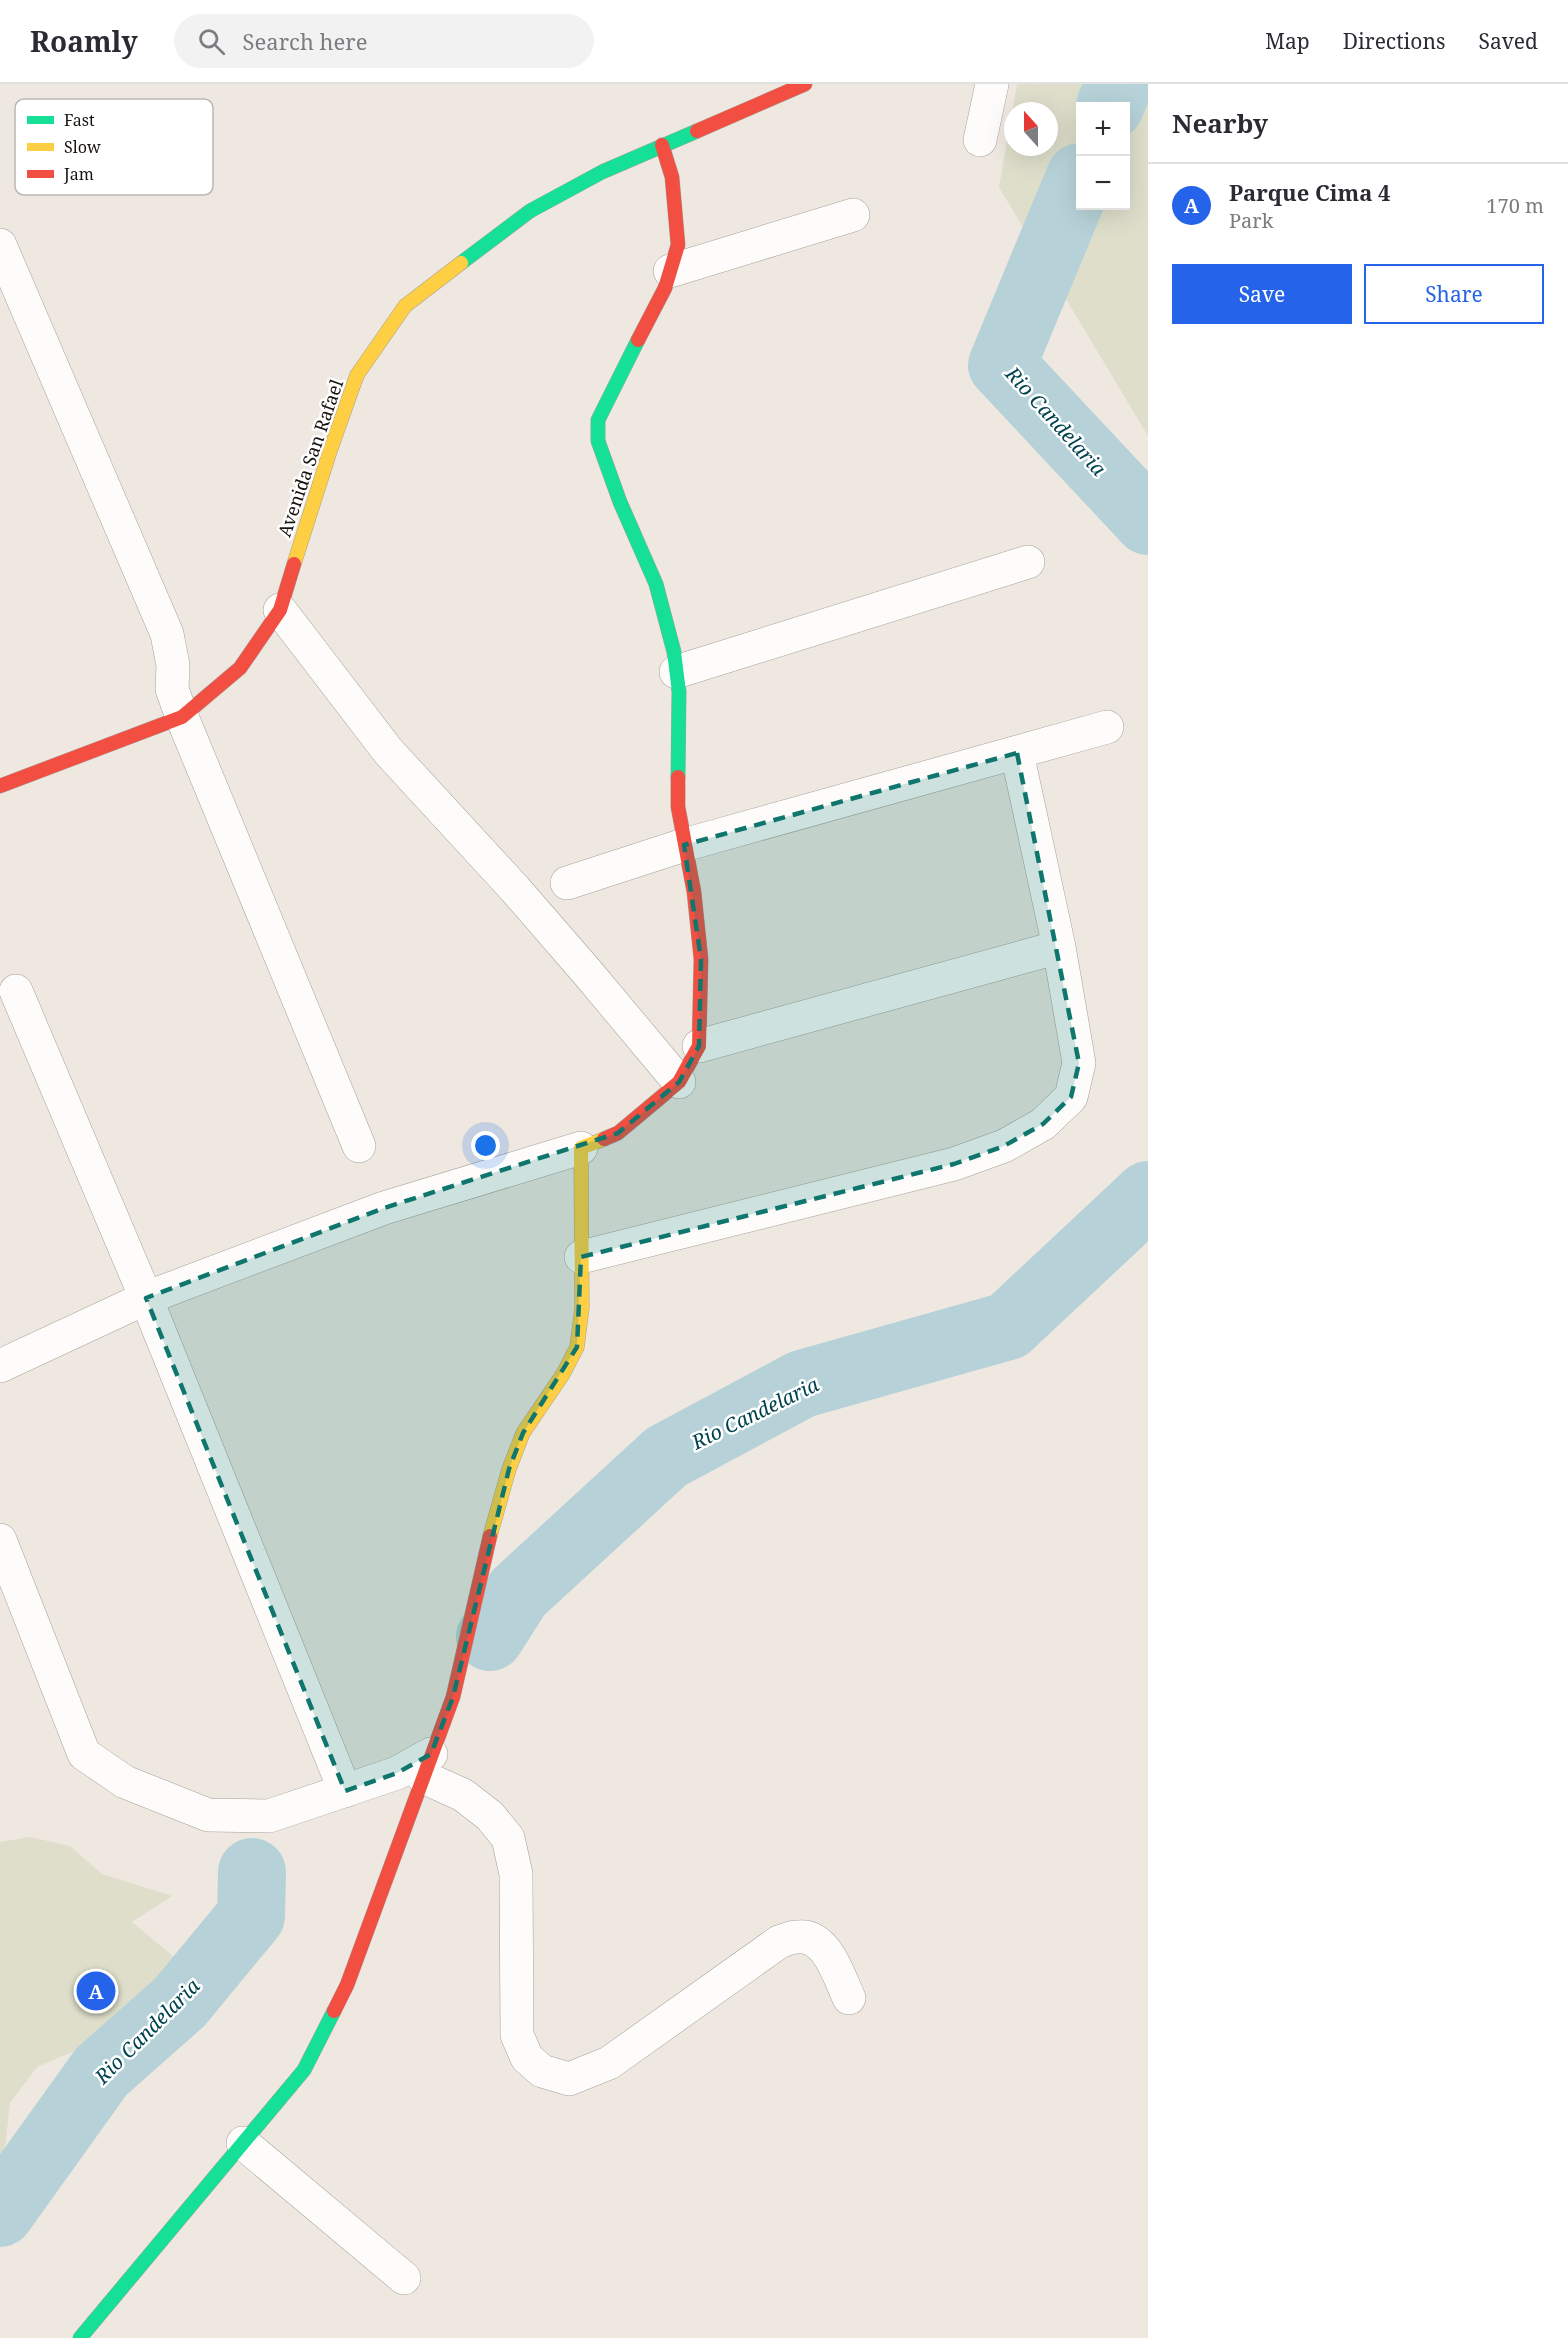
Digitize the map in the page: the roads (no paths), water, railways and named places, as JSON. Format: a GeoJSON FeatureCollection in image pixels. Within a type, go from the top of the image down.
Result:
{"type":"FeatureCollection","features":[{"type":"Feature","properties":{"kind":"street","name":"Avenida San Rafael"},"geometry":{"type":"LineString","coordinates":[[0,786],[182,717],[240,668],[280,610],[330,451],[357,375],[405,306],[530,211],[602,172],[805,84]]}},
{"type":"Feature","properties":{"kind":"street"},"geometry":{"type":"LineString","coordinates":[[980,140],[992,84]]}},
{"type":"Feature","properties":{"kind":"street"},"geometry":{"type":"LineString","coordinates":[[0,1366],[146,1298],[384,1208],[581,1148],[618,1133],[679,1082],[699,1046],[701,959],[694,892],[678,807],[679,692],[674,652],[656,584],[620,502],[598,441],[598,420],[665,288],[678,245],[672,177],[662,145]]}},
{"type":"Feature","properties":{"kind":"street"},"geometry":{"type":"LineString","coordinates":[[670,271],[853,215]]}},
{"type":"Feature","properties":{"kind":"street"},"geometry":{"type":"LineString","coordinates":[[0,244],[167,634],[173,664],[172,689],[182,717],[359,1146]]}},
{"type":"Feature","properties":{"kind":"street"},"geometry":{"type":"LineString","coordinates":[[676,672],[1028,562]]}},
{"type":"Feature","properties":{"kind":"street"},"geometry":{"type":"LineString","coordinates":[[280,610],[388,751],[522,897],[679,1082]]}},
{"type":"Feature","properties":{"kind":"street"},"geometry":{"type":"LineString","coordinates":[[567,883],[684,845],[1107,727]]}},
{"type":"Feature","properties":{"kind":"street"},"geometry":{"type":"LineString","coordinates":[[581,1257],[954,1164],[1004,1146],[1043,1124],[1071,1097],[1079,1064],[1059,946],[1017,753]]}},
{"type":"Feature","properties":{"kind":"street"},"geometry":{"type":"LineString","coordinates":[[699,1046],[1059,946]]}},
{"type":"Feature","properties":{"kind":"street"},"geometry":{"type":"LineString","coordinates":[[16,991],[146,1298],[345,1791]]}},
{"type":"Feature","properties":{"kind":"street"},"geometry":{"type":"LineString","coordinates":[[80,2338],[304,2070],[347,1985],[453,1696],[508,1469],[523,1433],[563,1374],[577,1347],[582,1308],[581,1148]]}},
{"type":"Feature","properties":{"kind":"street"},"geometry":{"type":"LineString","coordinates":[[0,1540],[84,1754],[124,1782],[208,1815],[269,1816],[397,1773],[427,1766]]}},
{"type":"Feature","properties":{"kind":"street"},"geometry":{"type":"LineString","coordinates":[[427,1766],[490,1816],[508,1838],[516,1874],[517,2035],[527,2058],[542,2071],[569,2079],[609,2063],[779,1942],[799,1936],[814,1940],[827,1953],[849,1998]]}},
{"type":"Feature","properties":{"kind":"street"},"geometry":{"type":"LineString","coordinates":[[243,2144],[404,2278]]}},
{"type":"Feature","properties":{"kind":"waterway","name":"Rio Candelaria"},"geometry":{"type":"LineString","coordinates":[[1112,102],[1119,84]]}},
{"type":"Feature","properties":{"kind":"waterway","name":"Rio Candelaria"},"geometry":{"type":"LineString","coordinates":[[1076,187],[1002,365],[1148,521]]}},
{"type":"Feature","properties":{"kind":"waterway","name":"Rio Candelaria"},"geometry":{"type":"LineString","coordinates":[[490,1637],[518,1593],[666,1457],[802,1384],[1008,1326],[1148,1195]]}},
{"type":"Feature","properties":{"kind":"waterway","name":"Rio Candelaria"},"geometry":{"type":"LineString","coordinates":[[0,2213],[101,2072],[180,2002],[251,1916],[252,1872]]}},
{"type":"Feature","properties":{"kind":"place","name":"Parque Cima 4"},"geometry":{"type":"Point","coordinates":[96,1991]}}]}
